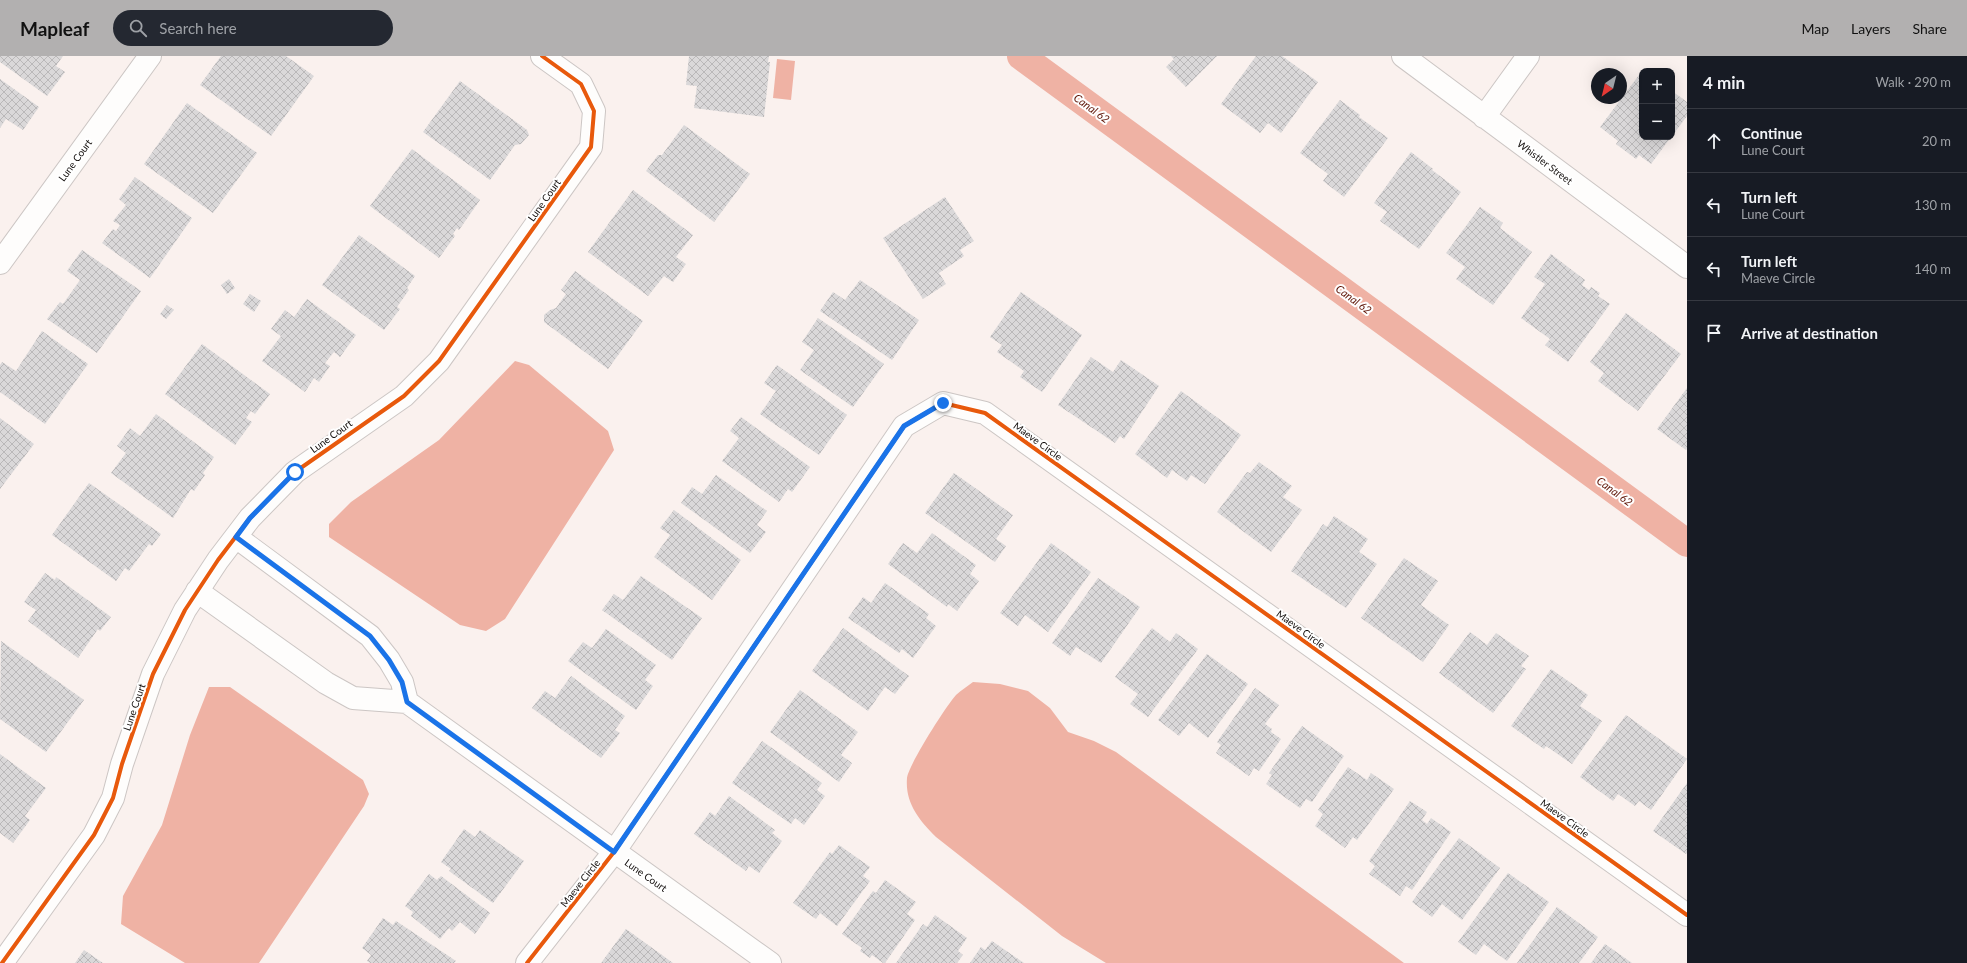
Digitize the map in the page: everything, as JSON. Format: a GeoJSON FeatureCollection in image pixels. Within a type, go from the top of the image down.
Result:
{"type":"FeatureCollection","features":[{"type":"Feature","properties":{"kind":"street","name":"Lune Court"},"geometry":{"type":"LineString","coordinates":[[0,263],[150,56]]}},
{"type":"Feature","properties":{"kind":"street","name":"Lune Court"},"geometry":{"type":"LineString","coordinates":[[2,963],[94,836],[113,798],[122,764],[154,674],[185,610],[197,591],[250,518],[295,472],[404,396],[439,361],[591,147],[594,111],[581,84],[542,56]]}},
{"type":"Feature","properties":{"kind":"street","name":"Whistler Street"},"geometry":{"type":"LineString","coordinates":[[1403,56],[1687,267]]}},
{"type":"Feature","properties":{"kind":"street"},"geometry":{"type":"LineString","coordinates":[[1484,117],[1528,56]]}},
{"type":"Feature","properties":{"kind":"street","name":"Maeve Circle"},"geometry":{"type":"LineString","coordinates":[[527,963],[614,852],[904,426],[943,403],[985,413],[1687,915]]}},
{"type":"Feature","properties":{"kind":"street"},"geometry":{"type":"LineString","coordinates":[[197,591],[326,683],[353,698],[407,702],[402,682],[389,660],[370,636],[236,537]]}},
{"type":"Feature","properties":{"kind":"street","name":"Lune Court"},"geometry":{"type":"LineString","coordinates":[[407,702],[770,963]]}},
{"type":"Feature","properties":{"kind":"shaded area"},"geometry":{"type":"Polygon","coordinates":[[[777,59],[795,61],[791,100],[773,98],[777,59]]]}},
{"type":"Feature","properties":{"kind":"shaded area"},"geometry":{"type":"Polygon","coordinates":[[[515,361],[529,365],[608,431],[614,450],[505,619],[486,631],[460,625],[329,537],[329,524],[351,502],[439,440],[515,361]]]}},
{"type":"Feature","properties":{"kind":"shaded area"},"geometry":{"type":"Polygon","coordinates":[[[973,682],[1000,684],[1028,691],[1050,708],[1068,732],[1094,741],[1116,752],[1404,963],[1106,963],[1062,936],[936,837],[914,810],[908,795],[907,778],[909,771],[928,735],[951,701],[958,693],[973,682]]]}},
{"type":"Feature","properties":{"kind":"shaded area"},"geometry":{"type":"Polygon","coordinates":[[[209,687],[230,687],[363,780],[369,794],[364,806],[259,963],[185,963],[121,924],[123,896],[162,825],[190,735],[209,687]]]}},
{"type":"Feature","properties":{"kind":"building"},"geometry":{"type":"Polygon","coordinates":[[[0,56],[63,56],[56,66],[65,72],[47,96],[0,62],[0,56]]]}},
{"type":"Feature","properties":{"kind":"building"},"geometry":{"type":"Polygon","coordinates":[[[221,56],[286,56],[314,76],[271,136],[200,85],[221,56]]]}},
{"type":"Feature","properties":{"kind":"building"},"geometry":{"type":"Polygon","coordinates":[[[689,56],[769,56],[768,62],[770,62],[764,117],[694,108],[697,86],[686,85],[689,56]]]}},
{"type":"Feature","properties":{"kind":"building"},"geometry":{"type":"Polygon","coordinates":[[[1171,56],[1217,56],[1186,87],[1166,67],[1174,59],[1171,56]]]}},
{"type":"Feature","properties":{"kind":"building"},"geometry":{"type":"Polygon","coordinates":[[[1256,56],[1282,56],[1318,82],[1281,133],[1268,123],[1260,133],[1221,104],[1256,56]]]}},
{"type":"Feature","properties":{"kind":"building"},"geometry":{"type":"Polygon","coordinates":[[[1639,75],[1639,140],[1669,140],[1651,164],[1639,155],[1636,159],[1616,144],[1618,141],[1600,127],[1617,104],[1627,104],[1627,91],[1639,75]]]}},
{"type":"Feature","properties":{"kind":"building"},"geometry":{"type":"Polygon","coordinates":[[[0,79],[39,107],[23,130],[6,119],[0,128],[0,79]]]}},
{"type":"Feature","properties":{"kind":"building"},"geometry":{"type":"Polygon","coordinates":[[[460,81],[527,130],[529,135],[521,144],[515,145],[490,180],[423,132],[460,81]]]}},
{"type":"Feature","properties":{"kind":"building"},"geometry":{"type":"Polygon","coordinates":[[[1675,93],[1687,102],[1687,116],[1675,132],[1675,93]]]}},
{"type":"Feature","properties":{"kind":"building"},"geometry":{"type":"Polygon","coordinates":[[[1340,100],[1360,115],[1359,117],[1388,138],[1344,197],[1323,181],[1328,174],[1300,153],[1340,100]]]}},
{"type":"Feature","properties":{"kind":"building"},"geometry":{"type":"Polygon","coordinates":[[[187,103],[257,153],[213,213],[144,164],[187,103]]]}},
{"type":"Feature","properties":{"kind":"building"},"geometry":{"type":"Polygon","coordinates":[[[684,125],[750,174],[714,222],[646,171],[658,155],[662,155],[684,125]]]}},
{"type":"Feature","properties":{"kind":"building"},"geometry":{"type":"Polygon","coordinates":[[[412,149],[480,200],[459,230],[457,228],[453,234],[455,236],[439,258],[370,206],[412,149]]]}},
{"type":"Feature","properties":{"kind":"building"},"geometry":{"type":"Polygon","coordinates":[[[1411,152],[1461,192],[1419,249],[1380,221],[1387,212],[1374,203],[1411,152]]]}},
{"type":"Feature","properties":{"kind":"building"},"geometry":{"type":"Polygon","coordinates":[[[135,177],[192,218],[150,278],[102,243],[113,229],[116,231],[120,225],[113,221],[126,205],[119,199],[135,177]]]}},
{"type":"Feature","properties":{"kind":"building"},"geometry":{"type":"Polygon","coordinates":[[[633,190],[693,235],[676,257],[686,264],[673,282],[664,276],[648,296],[588,252],[633,190]]]}},
{"type":"Feature","properties":{"kind":"building"},"geometry":{"type":"Polygon","coordinates":[[[945,197],[974,241],[960,250],[964,256],[939,273],[946,284],[923,299],[883,238],[945,197]]]}},
{"type":"Feature","properties":{"kind":"building"},"geometry":{"type":"Polygon","coordinates":[[[1480,207],[1503,223],[1500,228],[1532,252],[1493,305],[1456,279],[1465,267],[1446,253],[1480,207]]]}},
{"type":"Feature","properties":{"kind":"building"},"geometry":{"type":"Polygon","coordinates":[[[359,235],[415,276],[407,288],[409,290],[397,307],[400,309],[384,330],[322,285],[359,235]]]}},
{"type":"Feature","properties":{"kind":"building"},"geometry":{"type":"Polygon","coordinates":[[[82,250],[141,291],[97,353],[47,319],[60,302],[63,304],[80,280],[67,271],[82,250]]]}},
{"type":"Feature","properties":{"kind":"building"},"geometry":{"type":"Polygon","coordinates":[[[1551,254],[1585,280],[1582,285],[1589,290],[1591,287],[1600,293],[1598,296],[1610,304],[1568,362],[1545,345],[1550,339],[1521,318],[1545,284],[1534,277],[1551,254]]]}},
{"type":"Feature","properties":{"kind":"building"},"geometry":{"type":"Polygon","coordinates":[[[575,271],[643,321],[608,369],[544,322],[544,315],[550,310],[556,308],[566,294],[561,290],[575,271]]]}},
{"type":"Feature","properties":{"kind":"building"},"geometry":{"type":"Polygon","coordinates":[[[229,279],[235,288],[227,294],[221,285],[229,279]]]}},
{"type":"Feature","properties":{"kind":"building"},"geometry":{"type":"Polygon","coordinates":[[[860,280],[919,320],[892,360],[820,311],[833,292],[845,300],[860,280]]]}},
{"type":"Feature","properties":{"kind":"building"},"geometry":{"type":"Polygon","coordinates":[[[1021,292],[1082,335],[1042,392],[1020,377],[1024,371],[997,352],[1002,345],[990,337],[1021,292]]]}},
{"type":"Feature","properties":{"kind":"building"},"geometry":{"type":"Polygon","coordinates":[[[250,294],[261,301],[254,312],[243,304],[250,294]]]}},
{"type":"Feature","properties":{"kind":"building"},"geometry":{"type":"Polygon","coordinates":[[[307,299],[356,335],[340,357],[334,352],[325,363],[330,366],[319,382],[314,378],[305,392],[262,361],[281,336],[271,329],[285,310],[294,317],[307,299]]]}},
{"type":"Feature","properties":{"kind":"building"},"geometry":{"type":"Polygon","coordinates":[[[167,305],[174,310],[166,319],[160,314],[167,305]]]}},
{"type":"Feature","properties":{"kind":"building"},"geometry":{"type":"Polygon","coordinates":[[[1626,313],[1681,354],[1638,411],[1598,381],[1604,373],[1590,362],[1626,313]]]}},
{"type":"Feature","properties":{"kind":"building"},"geometry":{"type":"Polygon","coordinates":[[[818,318],[884,364],[853,407],[800,370],[814,350],[802,342],[818,318]]]}},
{"type":"Feature","properties":{"kind":"building"},"geometry":{"type":"Polygon","coordinates":[[[42,331],[88,364],[45,424],[0,392],[0,365],[2,362],[16,371],[42,331]]]}},
{"type":"Feature","properties":{"kind":"building"},"geometry":{"type":"Polygon","coordinates":[[[202,344],[270,394],[255,414],[251,411],[246,418],[252,422],[235,445],[165,394],[202,344]]]}},
{"type":"Feature","properties":{"kind":"building"},"geometry":{"type":"Polygon","coordinates":[[[1091,357],[1113,372],[1121,360],[1159,386],[1124,439],[1120,436],[1115,443],[1058,405],[1091,357]]]}},
{"type":"Feature","properties":{"kind":"building"},"geometry":{"type":"Polygon","coordinates":[[[777,365],[847,415],[819,455],[760,414],[776,391],[764,383],[777,365]]]}},
{"type":"Feature","properties":{"kind":"building"},"geometry":{"type":"Polygon","coordinates":[[[1687,388],[1687,448],[1686,450],[1657,429],[1687,388]]]}},
{"type":"Feature","properties":{"kind":"building"},"geometry":{"type":"Polygon","coordinates":[[[1181,391],[1241,435],[1205,484],[1191,475],[1187,481],[1172,470],[1167,478],[1135,454],[1181,391]]]}},
{"type":"Feature","properties":{"kind":"building"},"geometry":{"type":"Polygon","coordinates":[[[156,414],[214,457],[203,473],[205,475],[194,491],[191,489],[173,518],[111,473],[126,453],[117,446],[130,428],[140,436],[156,414]]]}},
{"type":"Feature","properties":{"kind":"building"},"geometry":{"type":"Polygon","coordinates":[[[741,417],[810,467],[792,492],[788,489],[779,502],[722,461],[739,438],[730,431],[741,417]]]}},
{"type":"Feature","properties":{"kind":"building"},"geometry":{"type":"Polygon","coordinates":[[[0,418],[34,444],[0,489],[0,418]]]}},
{"type":"Feature","properties":{"kind":"building"},"geometry":{"type":"Polygon","coordinates":[[[1259,462],[1292,486],[1283,497],[1302,510],[1271,552],[1217,512],[1247,472],[1250,473],[1259,462]]]}},
{"type":"Feature","properties":{"kind":"building"},"geometry":{"type":"Polygon","coordinates":[[[954,473],[1013,515],[996,539],[1006,546],[995,562],[925,513],[954,473]]]}},
{"type":"Feature","properties":{"kind":"building"},"geometry":{"type":"Polygon","coordinates":[[[716,475],[767,511],[757,525],[766,532],[750,553],[681,503],[692,487],[702,494],[716,475]]]}},
{"type":"Feature","properties":{"kind":"building"},"geometry":{"type":"Polygon","coordinates":[[[89,483],[161,534],[152,546],[149,544],[129,571],[125,568],[116,581],[52,535],[89,483]]]}},
{"type":"Feature","properties":{"kind":"building"},"geometry":{"type":"Polygon","coordinates":[[[674,510],[741,560],[712,600],[654,557],[670,535],[660,528],[674,510]]]}},
{"type":"Feature","properties":{"kind":"building"},"geometry":{"type":"Polygon","coordinates":[[[1334,516],[1368,539],[1359,552],[1377,564],[1346,608],[1291,571],[1323,524],[1327,527],[1334,516]]]}},
{"type":"Feature","properties":{"kind":"building"},"geometry":{"type":"Polygon","coordinates":[[[932,533],[976,565],[970,574],[979,581],[957,611],[948,604],[947,607],[888,564],[903,543],[917,553],[932,533]]]}},
{"type":"Feature","properties":{"kind":"building"},"geometry":{"type":"Polygon","coordinates":[[[1051,543],[1091,572],[1048,632],[1025,615],[1018,626],[1000,613],[1051,543]]]}},
{"type":"Feature","properties":{"kind":"building"},"geometry":{"type":"Polygon","coordinates":[[[1404,558],[1438,581],[1421,605],[1449,625],[1423,662],[1361,618],[1404,558]]]}},
{"type":"Feature","properties":{"kind":"building"},"geometry":{"type":"Polygon","coordinates":[[[45,573],[55,580],[56,577],[111,617],[100,631],[98,629],[78,658],[28,621],[36,610],[24,602],[45,573]]]}},
{"type":"Feature","properties":{"kind":"building"},"geometry":{"type":"Polygon","coordinates":[[[641,576],[702,618],[672,660],[602,610],[614,594],[623,600],[641,576]]]}},
{"type":"Feature","properties":{"kind":"building"},"geometry":{"type":"Polygon","coordinates":[[[1098,578],[1140,607],[1101,663],[1076,647],[1070,656],[1052,643],[1098,578]]]}},
{"type":"Feature","properties":{"kind":"building"},"geometry":{"type":"Polygon","coordinates":[[[885,583],[929,614],[926,618],[936,626],[913,658],[902,649],[899,653],[848,618],[863,597],[871,603],[885,583]]]}},
{"type":"Feature","properties":{"kind":"building"},"geometry":{"type":"Polygon","coordinates":[[[843,628],[909,676],[895,694],[885,687],[868,711],[812,671],[843,628]]]}},
{"type":"Feature","properties":{"kind":"building"},"geometry":{"type":"Polygon","coordinates":[[[1152,628],[1170,642],[1176,633],[1198,649],[1148,717],[1130,704],[1138,694],[1115,677],[1152,628]]]}},
{"type":"Feature","properties":{"kind":"building"},"geometry":{"type":"Polygon","coordinates":[[[606,629],[656,665],[645,680],[653,686],[636,710],[568,661],[583,642],[592,648],[606,629]]]}},
{"type":"Feature","properties":{"kind":"building"},"geometry":{"type":"Polygon","coordinates":[[[1470,632],[1487,645],[1496,633],[1529,656],[1521,666],[1526,669],[1493,713],[1439,673],[1470,632]]]}},
{"type":"Feature","properties":{"kind":"building"},"geometry":{"type":"Polygon","coordinates":[[[1,641],[84,700],[46,752],[0,719],[1,641]]]}},
{"type":"Feature","properties":{"kind":"building"},"geometry":{"type":"Polygon","coordinates":[[[1207,654],[1248,684],[1208,738],[1189,723],[1179,736],[1158,720],[1207,654]]]}},
{"type":"Feature","properties":{"kind":"building"},"geometry":{"type":"Polygon","coordinates":[[[1551,669],[1588,695],[1580,706],[1602,721],[1572,764],[1546,746],[1544,749],[1511,726],[1551,669]]]}},
{"type":"Feature","properties":{"kind":"building"},"geometry":{"type":"Polygon","coordinates":[[[571,676],[625,716],[615,730],[620,733],[601,758],[532,708],[545,691],[555,698],[571,676]]]}},
{"type":"Feature","properties":{"kind":"building"},"geometry":{"type":"Polygon","coordinates":[[[1255,688],[1279,705],[1265,724],[1272,729],[1271,732],[1281,739],[1259,771],[1254,768],[1249,776],[1216,753],[1221,745],[1217,742],[1255,688]]]}},
{"type":"Feature","properties":{"kind":"building"},"geometry":{"type":"Polygon","coordinates":[[[800,690],[858,732],[841,755],[852,763],[839,782],[770,732],[800,690]]]}},
{"type":"Feature","properties":{"kind":"building"},"geometry":{"type":"Polygon","coordinates":[[[1626,715],[1687,759],[1651,810],[1639,801],[1635,806],[1618,794],[1613,801],[1580,777],[1626,715]]]}},
{"type":"Feature","properties":{"kind":"building"},"geometry":{"type":"Polygon","coordinates":[[[1302,726],[1344,756],[1312,802],[1306,799],[1300,808],[1266,784],[1272,775],[1269,773],[1302,726]]]}},
{"type":"Feature","properties":{"kind":"building"},"geometry":{"type":"Polygon","coordinates":[[[762,741],[822,783],[817,790],[825,796],[804,825],[795,818],[791,824],[732,783],[762,741]]]}},
{"type":"Feature","properties":{"kind":"building"},"geometry":{"type":"Polygon","coordinates":[[[0,754],[46,788],[25,816],[30,820],[13,843],[0,833],[0,754]]]}},
{"type":"Feature","properties":{"kind":"building"},"geometry":{"type":"Polygon","coordinates":[[[1348,767],[1367,780],[1371,773],[1394,789],[1357,840],[1353,837],[1345,848],[1315,826],[1323,814],[1318,810],[1348,767]]]}},
{"type":"Feature","properties":{"kind":"building"},"geometry":{"type":"Polygon","coordinates":[[[1687,783],[1687,853],[1686,854],[1653,831],[1687,783]]]}},
{"type":"Feature","properties":{"kind":"building"},"geometry":{"type":"Polygon","coordinates":[[[729,796],[775,830],[772,833],[782,841],[759,873],[749,866],[746,871],[694,834],[710,812],[715,816],[729,796]]]}},
{"type":"Feature","properties":{"kind":"building"},"geometry":{"type":"Polygon","coordinates":[[[1410,801],[1427,812],[1422,820],[1427,824],[1431,818],[1451,832],[1412,890],[1406,886],[1400,896],[1369,874],[1375,866],[1369,861],[1410,801]]]}},
{"type":"Feature","properties":{"kind":"building"},"geometry":{"type":"Polygon","coordinates":[[[464,829],[475,837],[480,830],[524,861],[493,903],[449,871],[451,869],[441,862],[464,829]]]}},
{"type":"Feature","properties":{"kind":"building"},"geometry":{"type":"Polygon","coordinates":[[[1459,838],[1500,868],[1462,920],[1442,904],[1432,917],[1412,902],[1459,838]]]}},
{"type":"Feature","properties":{"kind":"building"},"geometry":{"type":"Polygon","coordinates":[[[839,845],[870,867],[863,876],[870,881],[837,926],[820,913],[816,919],[793,903],[830,852],[832,854],[839,845]]]}},
{"type":"Feature","properties":{"kind":"building"},"geometry":{"type":"Polygon","coordinates":[[[1508,873],[1549,902],[1507,961],[1484,944],[1476,955],[1458,942],[1508,873]]]}},
{"type":"Feature","properties":{"kind":"building"},"geometry":{"type":"Polygon","coordinates":[[[429,874],[437,880],[441,876],[490,913],[475,934],[460,922],[452,931],[449,928],[440,939],[411,916],[413,912],[405,906],[429,874]]]}},
{"type":"Feature","properties":{"kind":"building"},"geometry":{"type":"Polygon","coordinates":[[[885,880],[916,902],[907,914],[915,920],[885,963],[883,963],[872,955],[870,958],[860,951],[862,948],[842,934],[873,891],[876,893],[885,880]]]}},
{"type":"Feature","properties":{"kind":"building"},"geometry":{"type":"Polygon","coordinates":[[[1557,907],[1598,937],[1579,963],[1517,963],[1557,907]]]}},
{"type":"Feature","properties":{"kind":"building"},"geometry":{"type":"Polygon","coordinates":[[[935,915],[967,938],[958,951],[963,955],[957,963],[896,963],[923,924],[927,927],[935,915]]]}},
{"type":"Feature","properties":{"kind":"building"},"geometry":{"type":"Polygon","coordinates":[[[383,918],[393,925],[396,921],[456,961],[454,963],[370,963],[367,961],[371,955],[362,948],[383,918]]]}},
{"type":"Feature","properties":{"kind":"building"},"geometry":{"type":"Polygon","coordinates":[[[626,929],[673,963],[601,963],[626,929]]]}},
{"type":"Feature","properties":{"kind":"building"},"geometry":{"type":"Polygon","coordinates":[[[992,941],[1024,963],[970,963],[981,947],[985,950],[992,941]]]}},
{"type":"Feature","properties":{"kind":"building"},"geometry":{"type":"Polygon","coordinates":[[[1605,944],[1632,963],[1591,963],[1605,944]]]}},
{"type":"Feature","properties":{"kind":"building"},"geometry":{"type":"Polygon","coordinates":[[[84,950],[103,963],[75,963],[84,950]]]}},
{"type":"Feature","properties":{"kind":"waterway","name":"Canal 62"},"geometry":{"type":"LineString","coordinates":[[1021,56],[1687,543]]}},
{"type":"Feature","properties":{"kind":"cycle path"},"geometry":{"type":"LineString","coordinates":[[2,963],[94,835],[113,798],[122,764],[153,674],[185,610],[218,560],[250,518],[295,472],[404,396],[439,361],[591,147],[594,111],[581,84],[542,56]]}},
{"type":"Feature","properties":{"kind":"cycle path"},"geometry":{"type":"LineString","coordinates":[[527,963],[614,852],[904,426],[943,403],[985,413],[1687,915]]}},
{"type":"Feature","properties":{"kind":"route"},"geometry":{"type":"LineString","coordinates":[[295,472],[250,518],[236,537],[370,636],[389,660],[402,682],[407,702],[614,852],[904,426],[943,403]]}}]}
